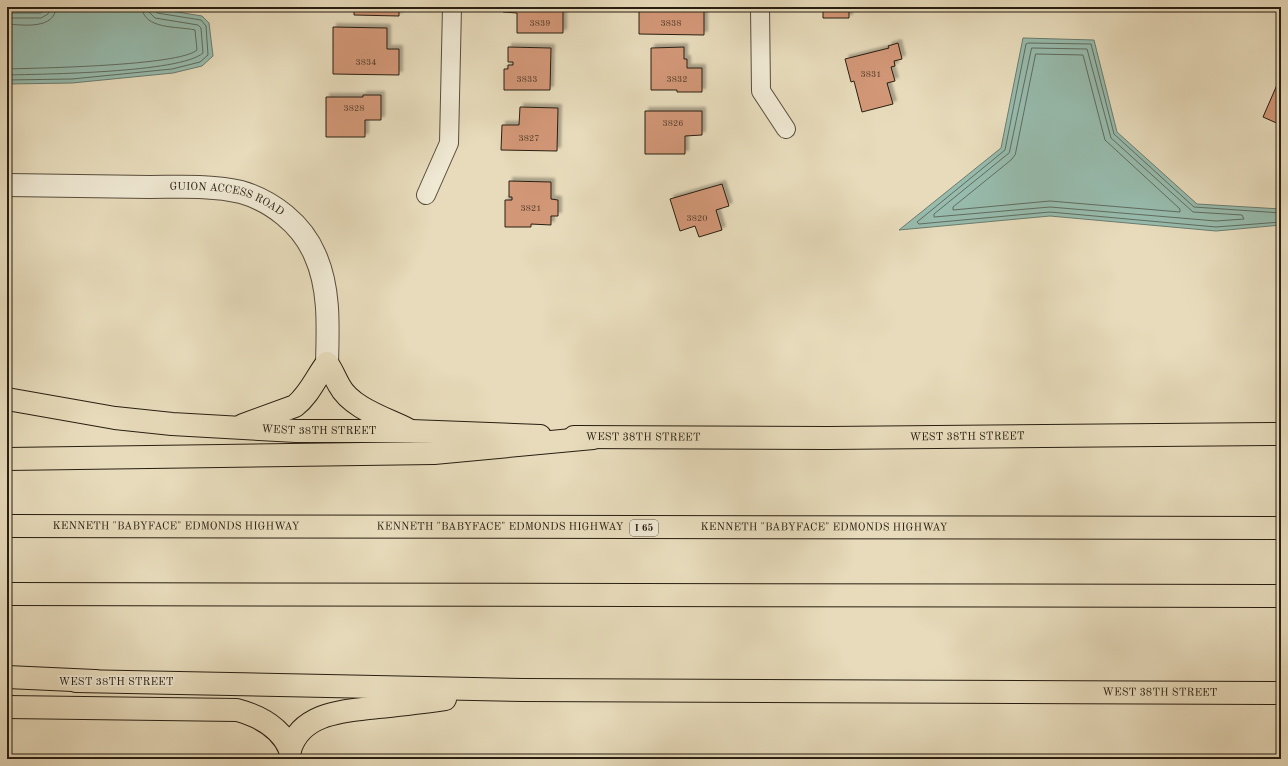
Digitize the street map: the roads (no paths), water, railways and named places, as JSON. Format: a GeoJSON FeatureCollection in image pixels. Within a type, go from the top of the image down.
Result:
{"type":"FeatureCollection","features":[{"type":"Feature","properties":{"kind":"main road"},"geometry":{"type":"LineString","coordinates":[[234,428],[295,406],[309,393],[317,375],[327,363],[339,386],[357,404],[411,431]]}},
{"type":"Feature","properties":{"kind":"main road","name":"WEST 38TH STREET"},"geometry":{"type":"LineString","coordinates":[[7,399],[115,418],[172,424],[332,432],[411,431],[593,438],[828,438],[1281,434]]}},
{"type":"Feature","properties":{"kind":"main road"},"geometry":{"type":"LineString","coordinates":[[7,459],[434,453],[593,438]]}},
{"type":"Feature","properties":{"kind":"main road","name":"KENNETH \"BABYFACE\" EDMONDS HIGHWAY"},"geometry":{"type":"LineString","coordinates":[[7,526],[1281,528]]}},
{"type":"Feature","properties":{"kind":"main road"},"geometry":{"type":"LineString","coordinates":[[7,594],[1281,596]]}},
{"type":"Feature","properties":{"kind":"main road"},"geometry":{"type":"LineString","coordinates":[[7,677],[95,681]]}},
{"type":"Feature","properties":{"kind":"main road","name":"WEST 38TH STREET"},"geometry":{"type":"LineString","coordinates":[[7,683],[95,681],[524,690],[1281,693]]}},
{"type":"Feature","properties":{"kind":"main road"},"geometry":{"type":"LineString","coordinates":[[290,755],[293,740],[298,732],[319,717],[345,710],[524,690]]}},
{"type":"Feature","properties":{"kind":"main road"},"geometry":{"type":"LineString","coordinates":[[7,707],[237,710],[252,714],[266,721],[286,740],[290,755]]}},
{"type":"Feature","properties":{"kind":"street"},"geometry":{"type":"LineString","coordinates":[[426,195],[449,143],[452,7]]}},
{"type":"Feature","properties":{"kind":"street"},"geometry":{"type":"LineString","coordinates":[[760,7],[761,91],[786,129]]}},
{"type":"Feature","properties":{"kind":"street","name":"GUION ACCESS ROAD"},"geometry":{"type":"LineString","coordinates":[[7,185],[206,187],[240,192],[267,203],[294,224],[309,243],[318,260],[326,299],[327,363]]}},
{"type":"Feature","properties":{"kind":"water"},"geometry":{"type":"Polygon","coordinates":[[[146,7],[202,16],[209,23],[213,56],[202,66],[173,73],[72,83],[7,84],[7,10],[146,7]]]}},
{"type":"Feature","properties":{"kind":"water"},"geometry":{"type":"Polygon","coordinates":[[[1023,38],[1094,40],[1117,132],[1197,204],[1281,209],[1281,225],[1216,231],[1050,216],[899,230],[1001,148],[1023,38]]]}}]}
